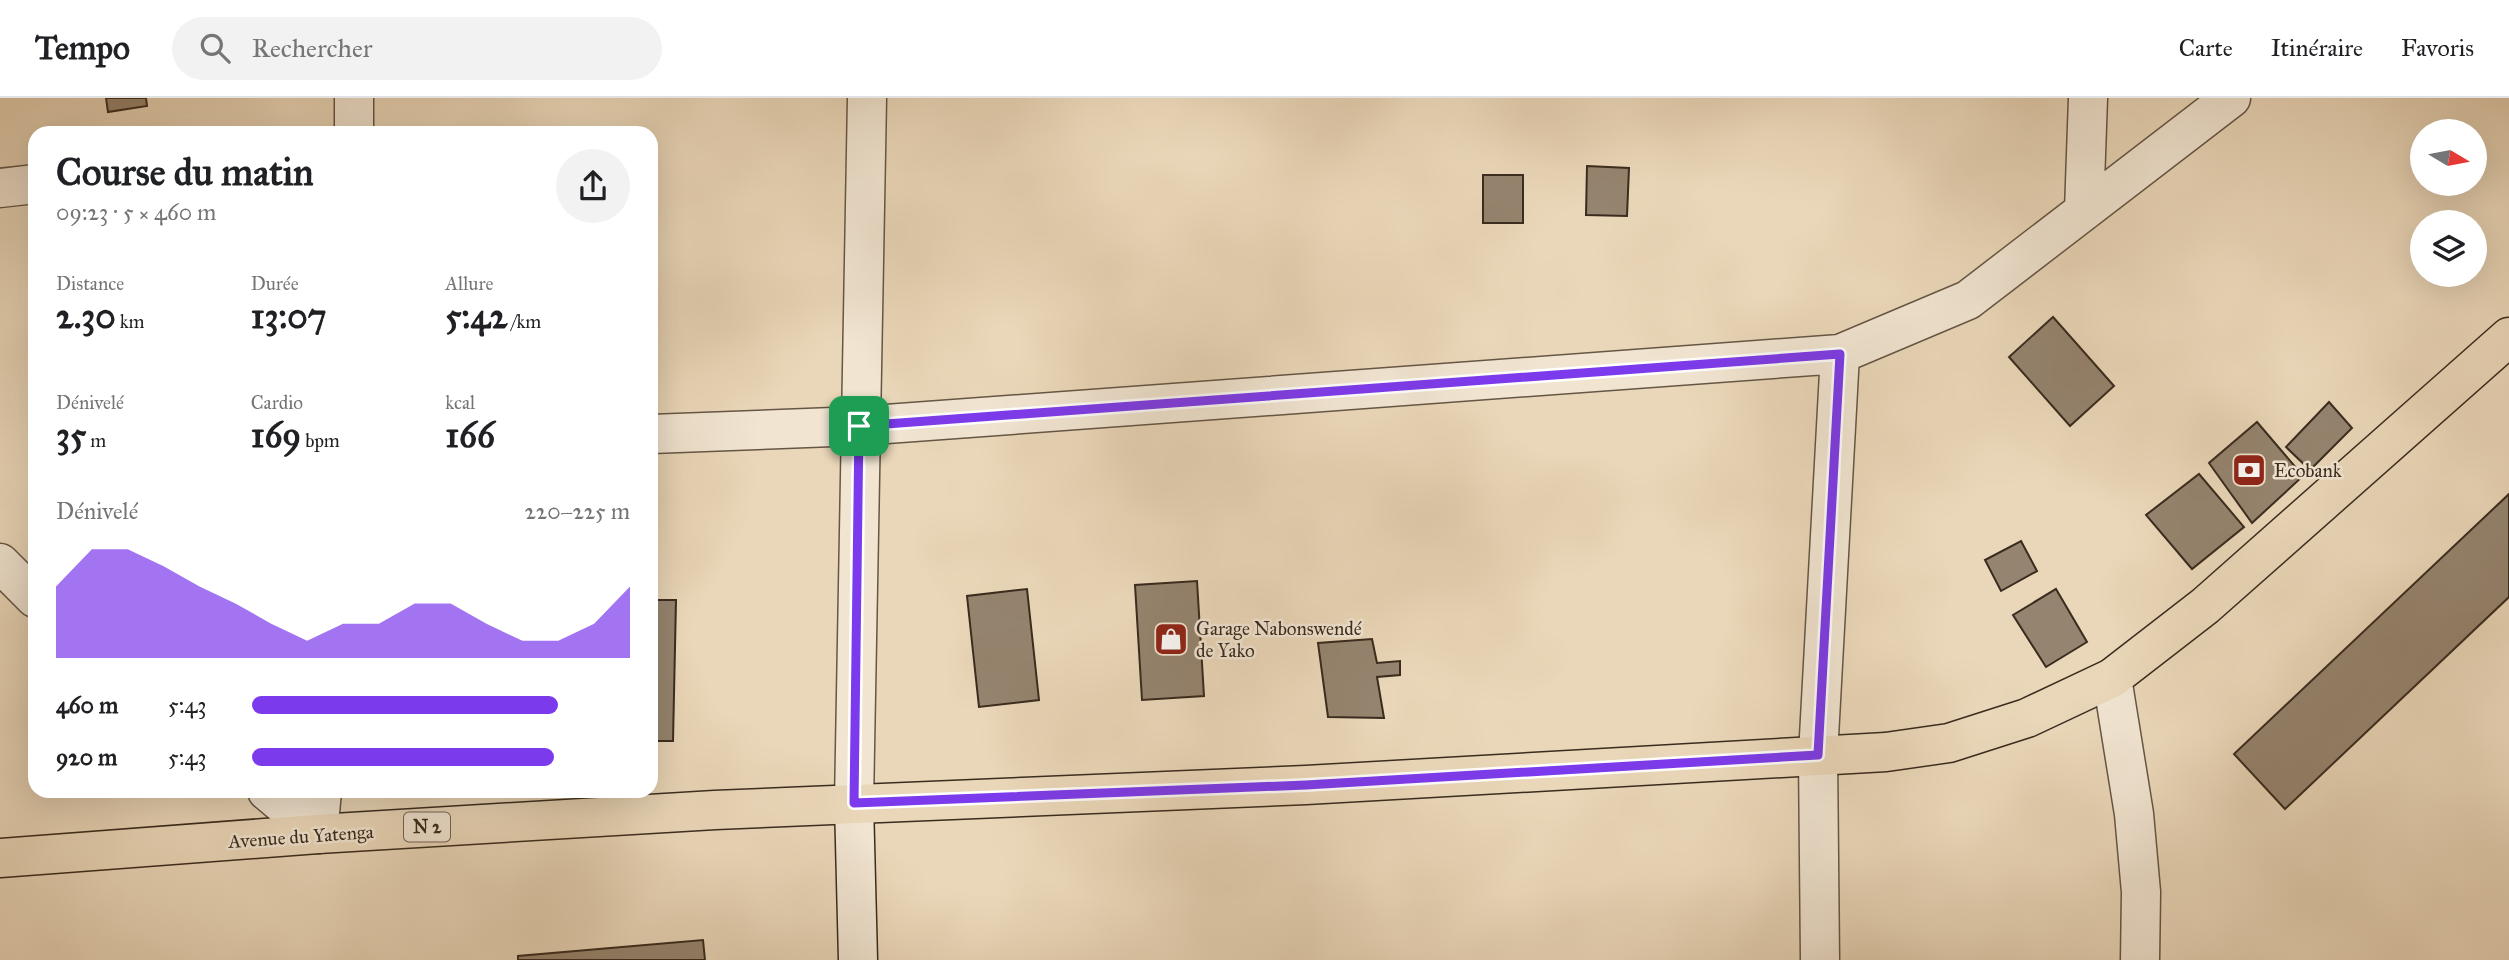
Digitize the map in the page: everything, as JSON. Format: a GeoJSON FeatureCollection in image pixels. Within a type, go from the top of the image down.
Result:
{"type":"FeatureCollection","features":[{"type":"Feature","properties":{"kind":"main road","name":"N 2"},"geometry":{"type":"LineString","coordinates":[[854,803],[1306,785],[1886,752],[1949,743],[2027,719],[2112,678],[2205,606],[2509,337]]}},
{"type":"Feature","properties":{"kind":"main road","name":"Avenue du Yatenga"},"geometry":{"type":"LineString","coordinates":[[0,858],[318,834],[854,803]]}},
{"type":"Feature","properties":{"kind":"street"},"geometry":{"type":"LineString","coordinates":[[354,98],[354,126]]}},
{"type":"Feature","properties":{"kind":"street"},"geometry":{"type":"LineString","coordinates":[[858,960],[854,803],[867,98]]}},
{"type":"Feature","properties":{"kind":"street"},"geometry":{"type":"LineString","coordinates":[[2084,211],[2088,98]]}},
{"type":"Feature","properties":{"kind":"street"},"geometry":{"type":"LineString","coordinates":[[658,434],[859,426],[1840,354],[1968,300],[2231,98]]}},
{"type":"Feature","properties":{"kind":"street"},"geometry":{"type":"LineString","coordinates":[[0,188],[28,185]]}},
{"type":"Feature","properties":{"kind":"street"},"geometry":{"type":"LineString","coordinates":[[1820,960],[1818,755],[1840,354]]}},
{"type":"Feature","properties":{"kind":"street"},"geometry":{"type":"LineString","coordinates":[[0,563],[28,591]]}},
{"type":"Feature","properties":{"kind":"street"},"geometry":{"type":"LineString","coordinates":[[2112,678],[2134,814],[2141,892],[2140,960]]}},
{"type":"Feature","properties":{"kind":"street"},"geometry":{"type":"LineString","coordinates":[[275,798],[318,834]]}},
{"type":"Feature","properties":{"kind":"street"},"geometry":{"type":"LineString","coordinates":[[318,834],[321,798]]}},
{"type":"Feature","properties":{"kind":"building"},"geometry":{"type":"Polygon","coordinates":[[[106,98],[146,98],[147,106],[108,112],[106,98]]]}},
{"type":"Feature","properties":{"kind":"building"},"geometry":{"type":"Polygon","coordinates":[[[1587,166],[1629,168],[1627,216],[1586,215],[1587,166]]]}},
{"type":"Feature","properties":{"kind":"building"},"geometry":{"type":"Polygon","coordinates":[[[1483,175],[1523,175],[1523,223],[1483,223],[1483,175]]]}},
{"type":"Feature","properties":{"kind":"building"},"geometry":{"type":"Polygon","coordinates":[[[2053,317],[2114,386],[2070,426],[2009,357],[2053,317]]]}},
{"type":"Feature","properties":{"kind":"building"},"geometry":{"type":"Polygon","coordinates":[[[2329,402],[2352,428],[2310,470],[2286,447],[2329,402]]]}},
{"type":"Feature","properties":{"kind":"building"},"geometry":{"type":"Polygon","coordinates":[[[2257,422],[2303,476],[2252,523],[2209,463],[2257,422]]]}},
{"type":"Feature","properties":{"kind":"building"},"geometry":{"type":"Polygon","coordinates":[[[2199,474],[2244,527],[2192,569],[2146,515],[2199,474]]]}},
{"type":"Feature","properties":{"kind":"building"},"geometry":{"type":"Polygon","coordinates":[[[2509,494],[2509,597],[2285,809],[2234,754],[2509,494]]]}},
{"type":"Feature","properties":{"kind":"building"},"geometry":{"type":"Polygon","coordinates":[[[2021,541],[2037,571],[2001,591],[1985,560],[2021,541]]]}},
{"type":"Feature","properties":{"kind":"building"},"geometry":{"type":"Polygon","coordinates":[[[1197,581],[1204,696],[1142,700],[1135,585],[1197,581]]]}},
{"type":"Feature","properties":{"kind":"building"},"geometry":{"type":"Polygon","coordinates":[[[1027,589],[1039,700],[979,707],[967,596],[1027,589]]]}},
{"type":"Feature","properties":{"kind":"building"},"geometry":{"type":"Polygon","coordinates":[[[2056,589],[2087,642],[2046,667],[2013,615],[2056,589]]]}},
{"type":"Feature","properties":{"kind":"building"},"geometry":{"type":"Polygon","coordinates":[[[658,600],[676,600],[673,741],[658,741],[658,600]]]}},
{"type":"Feature","properties":{"kind":"building"},"geometry":{"type":"Polygon","coordinates":[[[1372,639],[1377,663],[1400,661],[1400,675],[1377,677],[1384,718],[1328,717],[1318,643],[1372,639]]]}},
{"type":"Feature","properties":{"kind":"building"},"geometry":{"type":"Polygon","coordinates":[[[703,940],[705,960],[518,960],[518,956],[703,940]]]}},
{"type":"Feature","properties":{"kind":"place","name":"Ecobank"},"geometry":{"type":"Point","coordinates":[2249,470]}},
{"type":"Feature","properties":{"kind":"place","name":"Garage Nabonswendé de Yako"},"geometry":{"type":"Point","coordinates":[1171,639]}},
{"type":"Feature","properties":{"kind":"route"},"geometry":{"type":"LineString","coordinates":[[1840,354],[1818,755],[1306,785],[854,803],[859,426],[1840,354]]}}]}
